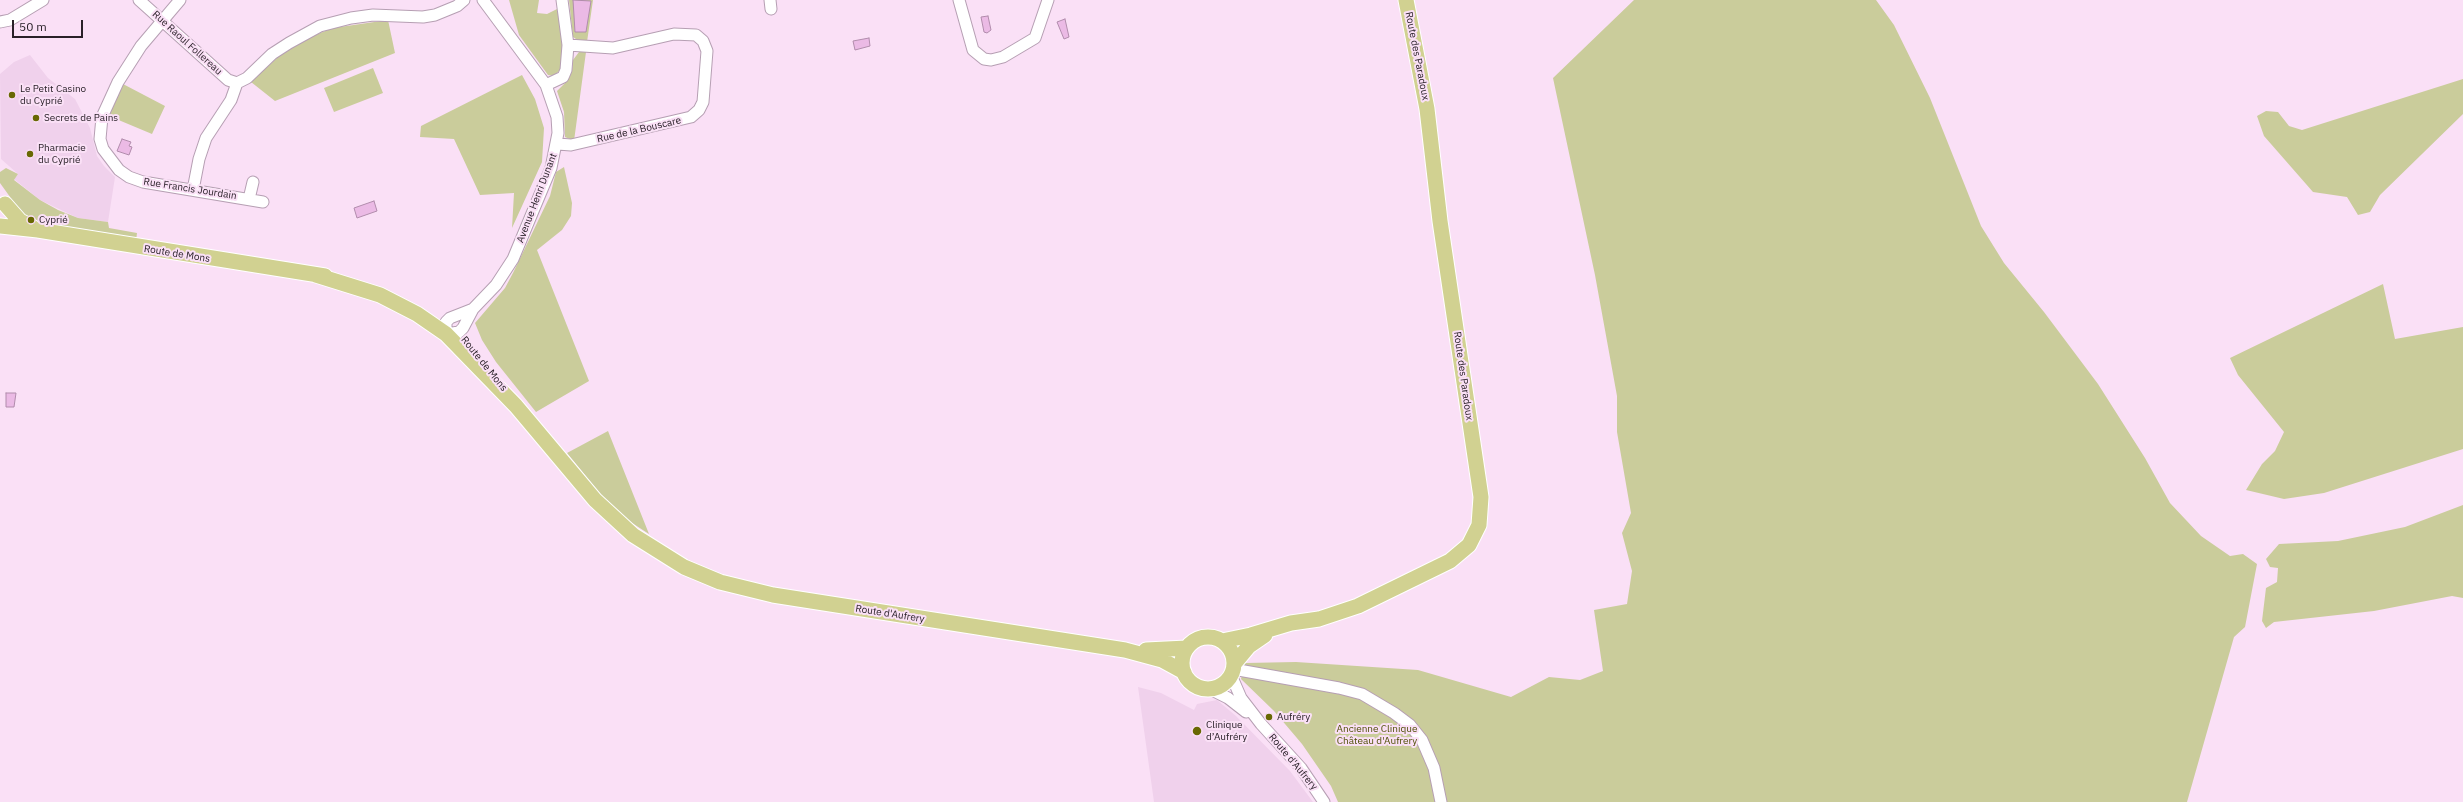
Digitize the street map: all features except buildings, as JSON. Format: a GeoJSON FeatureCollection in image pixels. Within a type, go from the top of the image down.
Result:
{"type":"FeatureCollection","features":[{"type":"Feature","properties":{"kind":"main road","name":"Route des Paradoux"},"geometry":{"type":"LineString","coordinates":[[1222,641],[1335,614],[1358,606],[1410,582],[1460,553],[1476,535],[1479,525],[1481,497],[1440,221],[1427,110],[1406,0]]}},
{"type":"Feature","properties":{"kind":"main road"},"geometry":{"type":"LineString","coordinates":[[0,220],[2,198]]}},
{"type":"Feature","properties":{"kind":"main road","name":"Route de Mons"},"geometry":{"type":"LineString","coordinates":[[2,198],[20,221],[38,230]]}},
{"type":"Feature","properties":{"kind":"main road","name":"Route de Mons"},"geometry":{"type":"LineString","coordinates":[[0,226],[38,230],[316,275],[380,295],[450,329],[478,364],[516,406],[595,500],[633,535],[662,554]]}},
{"type":"Feature","properties":{"kind":"main road","name":"Route d'Aufrery"},"geometry":{"type":"LineString","coordinates":[[662,554],[684,567],[720,582],[773,596],[1125,650],[1162,660],[1184,672]]}},
{"type":"Feature","properties":{"kind":"main road"},"geometry":{"type":"LineString","coordinates":[[1233,669],[1229,647],[1222,641],[1215,638],[1199,638],[1187,648],[1183,655],[1184,672],[1194,685],[1210,688],[1218,686],[1233,669],[1249,646],[1280,626]]}},
{"type":"Feature","properties":{"kind":"main road","name":"Route d'Aufrery"},"geometry":{"type":"LineString","coordinates":[[1125,650],[1168,650],[1187,648]]}},
{"type":"Feature","properties":{"kind":"street"},"geometry":{"type":"LineString","coordinates":[[0,22],[16,17],[43,0]]}},
{"type":"Feature","properties":{"kind":"street","name":"Rue Raoul Follereau"},"geometry":{"type":"LineString","coordinates":[[139,0],[228,80],[237,82]]}},
{"type":"Feature","properties":{"kind":"street","name":"Rue Francis Jourdain"},"geometry":{"type":"LineString","coordinates":[[180,0],[161,20],[131,60],[118,82],[102,117],[100,139],[109,160],[129,177],[263,202]]}},
{"type":"Feature","properties":{"kind":"street"},"geometry":{"type":"LineString","coordinates":[[193,190],[199,159],[206,138],[231,100],[237,82],[247,78],[272,54],[288,43],[320,26],[351,18],[373,15],[423,17],[435,15],[457,6],[464,0]]}},
{"type":"Feature","properties":{"kind":"street","name":"Avenue Henri Dunant"},"geometry":{"type":"LineString","coordinates":[[450,329],[473,310],[496,285],[513,259],[551,168],[558,144],[557,117],[546,85],[482,0]]}},
{"type":"Feature","properties":{"kind":"street"},"geometry":{"type":"LineString","coordinates":[[546,85],[563,77],[566,70],[568,45],[562,0]]}},
{"type":"Feature","properties":{"kind":"street"},"geometry":{"type":"LineString","coordinates":[[959,0],[973,50],[984,59],[991,60],[1003,58],[1035,38],[1048,0]]}},
{"type":"Feature","properties":{"kind":"street","name":"Rue de la Bouscare"},"geometry":{"type":"LineString","coordinates":[[558,144],[571,145],[691,118],[699,110],[703,102],[707,51],[703,41],[696,35],[674,34],[613,48],[568,45]]}},
{"type":"Feature","properties":{"kind":"street","name":"Rue Francis Jourdain"},"geometry":{"type":"LineString","coordinates":[[249,199],[252,182]]}},
{"type":"Feature","properties":{"kind":"street","name":"Avenue Henri Dunant"},"geometry":{"type":"LineString","coordinates":[[450,329],[457,315],[473,310]]}},
{"type":"Feature","properties":{"kind":"street"},"geometry":{"type":"LineString","coordinates":[[1233,669],[1339,688],[1362,694],[1394,713],[1410,725],[1422,740],[1434,768],[1441,802]]}},
{"type":"Feature","properties":{"kind":"street","name":"Route d'Aufrery"},"geometry":{"type":"LineString","coordinates":[[1233,669],[1236,690],[1261,724],[1301,768],[1324,802]]}},
{"type":"Feature","properties":{"kind":"street","name":"Route d'Aufrery"},"geometry":{"type":"LineString","coordinates":[[1210,688],[1228,698],[1261,724]]}},
{"type":"Feature","properties":{"kind":"shaded area"},"geometry":{"type":"Polygon","coordinates":[[[573,0],[591,1],[586,32],[575,32],[573,0]]]}},
{"type":"Feature","properties":{"kind":"shaded area"},"geometry":{"type":"Polygon","coordinates":[[[988,16],[991,30],[987,33],[984,32],[981,17],[988,16]]]}},
{"type":"Feature","properties":{"kind":"shaded area"},"geometry":{"type":"Polygon","coordinates":[[[1065,19],[1069,37],[1064,39],[1057,22],[1065,19]]]}},
{"type":"Feature","properties":{"kind":"shaded area"},"geometry":{"type":"Polygon","coordinates":[[[869,38],[870,46],[855,50],[853,41],[869,38]]]}},
{"type":"Feature","properties":{"kind":"shaded area"},"geometry":{"type":"Polygon","coordinates":[[[30,55],[48,78],[75,99],[90,128],[97,156],[115,177],[108,222],[78,218],[40,200],[14,179],[18,174],[1,159],[0,74],[14,62],[30,55]]]}},
{"type":"Feature","properties":{"kind":"shaded area"},"geometry":{"type":"Polygon","coordinates":[[[122,139],[131,142],[129,146],[132,147],[129,155],[117,151],[122,139]]]}},
{"type":"Feature","properties":{"kind":"shaded area"},"geometry":{"type":"Polygon","coordinates":[[[374,201],[377,211],[357,218],[354,208],[374,201]]]}},
{"type":"Feature","properties":{"kind":"shaded area"},"geometry":{"type":"Polygon","coordinates":[[[6,393],[16,393],[14,407],[6,407],[6,393]]]}},
{"type":"Feature","properties":{"kind":"shaded area","name":"Clinique d’Aufréry"},"geometry":{"type":"Polygon","coordinates":[[[1138,687],[1161,693],[1194,710],[1197,704],[1217,700],[1236,716],[1290,771],[1313,802],[1154,802],[1138,687]]]}},
{"type":"Feature","properties":{"kind":"green space"},"geometry":{"type":"Polygon","coordinates":[[[509,0],[539,0],[537,13],[547,14],[559,8],[563,49],[562,68],[554,76],[548,75],[519,35],[509,0]]]}},
{"type":"Feature","properties":{"kind":"green space"},"geometry":{"type":"Polygon","coordinates":[[[569,0],[593,0],[587,42],[579,41],[573,37],[569,0]]]}},
{"type":"Feature","properties":{"kind":"green space","name":"Ancienne Clinique Château d'Aufrery"},"geometry":{"type":"Polygon","coordinates":[[[1634,0],[1876,0],[1894,25],[1930,98],[1981,226],[2004,263],[2044,312],[2098,384],[2145,458],[2170,503],[2201,536],[2230,556],[2243,554],[2257,564],[2245,627],[2234,637],[2187,802],[1338,802],[1331,786],[1302,744],[1274,711],[1241,679],[1245,663],[1296,662],[1418,670],[1511,697],[1549,677],[1580,680],[1603,671],[1594,610],[1627,604],[1632,571],[1622,533],[1631,513],[1617,432],[1617,396],[1595,275],[1553,78],[1634,0]]]}},
{"type":"Feature","properties":{"kind":"green space"},"geometry":{"type":"Polygon","coordinates":[[[388,20],[395,53],[275,101],[251,82],[280,55],[310,37],[333,28],[388,20]]]}},
{"type":"Feature","properties":{"kind":"green space"},"geometry":{"type":"Polygon","coordinates":[[[579,52],[586,52],[574,141],[565,137],[564,112],[557,91],[568,80],[572,71],[573,60],[579,52]]]}},
{"type":"Feature","properties":{"kind":"green space"},"geometry":{"type":"Polygon","coordinates":[[[373,68],[383,93],[334,112],[324,88],[373,68]]]}},
{"type":"Feature","properties":{"kind":"green space"},"geometry":{"type":"Polygon","coordinates":[[[522,75],[535,99],[544,128],[542,162],[512,228],[514,193],[480,195],[454,139],[420,137],[421,126],[522,75]]]}},
{"type":"Feature","properties":{"kind":"green space"},"geometry":{"type":"Polygon","coordinates":[[[2463,79],[2463,114],[2380,195],[2370,212],[2358,215],[2347,197],[2313,192],[2264,136],[2257,116],[2266,111],[2278,112],[2289,126],[2302,130],[2463,79]]]}},
{"type":"Feature","properties":{"kind":"green space"},"geometry":{"type":"Polygon","coordinates":[[[123,84],[165,106],[152,134],[109,116],[123,84]]]}},
{"type":"Feature","properties":{"kind":"green space"},"geometry":{"type":"Polygon","coordinates":[[[564,167],[572,203],[571,216],[562,230],[537,250],[589,381],[536,412],[496,362],[482,340],[475,323],[505,288],[550,196],[556,172],[564,167]]]}},
{"type":"Feature","properties":{"kind":"green space"},"geometry":{"type":"Polygon","coordinates":[[[6,168],[18,174],[14,180],[40,200],[58,210],[78,218],[108,222],[109,228],[137,233],[136,241],[52,226],[23,215],[0,183],[0,172],[6,168]]]}},
{"type":"Feature","properties":{"kind":"green space"},"geometry":{"type":"Polygon","coordinates":[[[2383,284],[2395,339],[2463,327],[2463,449],[2324,493],[2284,499],[2246,490],[2262,464],[2275,451],[2284,432],[2238,375],[2230,358],[2383,284]]]}},
{"type":"Feature","properties":{"kind":"green space"},"geometry":{"type":"Polygon","coordinates":[[[608,431],[649,534],[629,521],[602,496],[567,453],[608,431]]]}},
{"type":"Feature","properties":{"kind":"green space"},"geometry":{"type":"Polygon","coordinates":[[[2463,505],[2463,598],[2452,596],[2374,611],[2274,622],[2266,628],[2262,621],[2266,588],[2277,582],[2278,568],[2270,567],[2266,559],[2279,544],[2338,541],[2405,527],[2463,505]]]}},
{"type":"Feature","properties":{"kind":"place","name":"Le Petit Casino du Cyprié"},"geometry":{"type":"Point","coordinates":[12,95]}},
{"type":"Feature","properties":{"kind":"place","name":"Secrets de Pains"},"geometry":{"type":"Point","coordinates":[36,118]}},
{"type":"Feature","properties":{"kind":"place","name":"Pharmacie du Cyprié"},"geometry":{"type":"Point","coordinates":[30,154]}},
{"type":"Feature","properties":{"kind":"place","name":"Cyprié"},"geometry":{"type":"Point","coordinates":[31,220]}},
{"type":"Feature","properties":{"kind":"place","name":"Aufréry"},"geometry":{"type":"Point","coordinates":[1269,717]}},
{"type":"Feature","properties":{"kind":"place","name":"Clinique d’Aufréry"},"geometry":{"type":"Point","coordinates":[1197,731]}}]}
